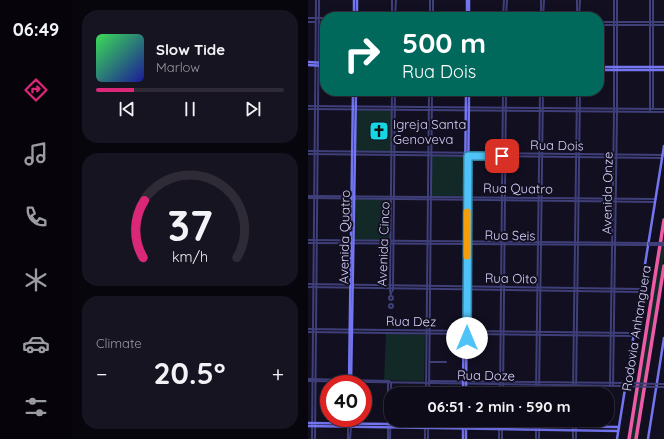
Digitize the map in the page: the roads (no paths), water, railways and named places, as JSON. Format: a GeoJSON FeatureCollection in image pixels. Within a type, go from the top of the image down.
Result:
{"type":"FeatureCollection","features":[{"type":"Feature","properties":{"kind":"highway","name":"Rodovia Anhanguera"},"geometry":{"type":"LineString","coordinates":[[628,439],[664,220]]}},
{"type":"Feature","properties":{"kind":"highway","name":"Rodovia Anhanguera"},"geometry":{"type":"LineString","coordinates":[[636,439],[664,266]]}},
{"type":"Feature","properties":{"kind":"street"},"geometry":{"type":"LineString","coordinates":[[316,0],[317,64]]}},
{"type":"Feature","properties":{"kind":"street"},"geometry":{"type":"LineString","coordinates":[[316,19],[319,0]]}},
{"type":"Feature","properties":{"kind":"street"},"geometry":{"type":"LineString","coordinates":[[356,0],[356,12]]}},
{"type":"Feature","properties":{"kind":"street"},"geometry":{"type":"LineString","coordinates":[[392,0],[393,12]]}},
{"type":"Feature","properties":{"kind":"street"},"geometry":{"type":"LineString","coordinates":[[395,12],[396,0]]}},
{"type":"Feature","properties":{"kind":"street"},"geometry":{"type":"LineString","coordinates":[[431,0],[431,12]]}},
{"type":"Feature","properties":{"kind":"street"},"geometry":{"type":"LineString","coordinates":[[468,0],[468,12]]}},
{"type":"Feature","properties":{"kind":"street"},"geometry":{"type":"LineString","coordinates":[[505,0],[505,12]]}},
{"type":"Feature","properties":{"kind":"street"},"geometry":{"type":"LineString","coordinates":[[542,0],[542,12]]}},
{"type":"Feature","properties":{"kind":"street"},"geometry":{"type":"LineString","coordinates":[[578,0],[578,12]]}},
{"type":"Feature","properties":{"kind":"street","name":"Avenida Onze"},"geometry":{"type":"LineString","coordinates":[[612,385],[616,111],[615,0]]}},
{"type":"Feature","properties":{"kind":"street"},"geometry":{"type":"LineString","coordinates":[[652,0],[652,111]]}},
{"type":"Feature","properties":{"kind":"street"},"geometry":{"type":"LineString","coordinates":[[308,18],[320,19]]}},
{"type":"Feature","properties":{"kind":"street"},"geometry":{"type":"LineString","coordinates":[[308,22],[316,19]]}},
{"type":"Feature","properties":{"kind":"street"},"geometry":{"type":"LineString","coordinates":[[313,439],[316,108],[319,22],[316,19]]}},
{"type":"Feature","properties":{"kind":"street"},"geometry":{"type":"LineString","coordinates":[[604,23],[664,24]]}},
{"type":"Feature","properties":{"kind":"street"},"geometry":{"type":"LineString","coordinates":[[308,62],[317,64]]}},
{"type":"Feature","properties":{"kind":"street"},"geometry":{"type":"LineString","coordinates":[[308,65],[317,64]]}},
{"type":"Feature","properties":{"kind":"street"},"geometry":{"type":"LineString","coordinates":[[652,69],[664,67]]}},
{"type":"Feature","properties":{"kind":"street"},"geometry":{"type":"LineString","coordinates":[[604,68],[664,70]]}},
{"type":"Feature","properties":{"kind":"street","name":"Avenida Quatro"},"geometry":{"type":"LineString","coordinates":[[350,375],[354,96]]}},
{"type":"Feature","properties":{"kind":"street","name":"Avenida Cinco"},"geometry":{"type":"LineString","coordinates":[[391,304],[391,300],[389,298],[391,294],[393,198],[392,96]]}},
{"type":"Feature","properties":{"kind":"street","name":"Avenida Cinco"},"geometry":{"type":"LineString","coordinates":[[393,109],[394,96]]}},
{"type":"Feature","properties":{"kind":"street"},"geometry":{"type":"LineString","coordinates":[[428,387],[430,198],[429,96]]}},
{"type":"Feature","properties":{"kind":"street"},"geometry":{"type":"LineString","coordinates":[[430,109],[431,96]]}},
{"type":"Feature","properties":{"kind":"street"},"geometry":{"type":"LineString","coordinates":[[465,387],[467,96]]}},
{"type":"Feature","properties":{"kind":"street"},"geometry":{"type":"LineString","coordinates":[[501,387],[505,96]]}},
{"type":"Feature","properties":{"kind":"street"},"geometry":{"type":"LineString","coordinates":[[538,384],[541,155],[540,96]]}},
{"type":"Feature","properties":{"kind":"street"},"geometry":{"type":"LineString","coordinates":[[541,110],[542,96]]}},
{"type":"Feature","properties":{"kind":"street"},"geometry":{"type":"LineString","coordinates":[[575,384],[578,96]]}},
{"type":"Feature","properties":{"kind":"street"},"geometry":{"type":"LineString","coordinates":[[308,108],[664,111]]}},
{"type":"Feature","properties":{"kind":"street"},"geometry":{"type":"LineString","coordinates":[[617,439],[664,146]]}},
{"type":"Feature","properties":{"kind":"street","name":"Rua Dois"},"geometry":{"type":"LineString","coordinates":[[308,152],[662,157]]}},
{"type":"Feature","properties":{"kind":"street","name":"Rua Quatro"},"geometry":{"type":"LineString","coordinates":[[308,197],[656,200]]}},
{"type":"Feature","properties":{"kind":"street","name":"Rua Seis"},"geometry":{"type":"LineString","coordinates":[[308,241],[664,244]]}},
{"type":"Feature","properties":{"kind":"street","name":"Rua Oito"},"geometry":{"type":"LineString","coordinates":[[308,286],[641,290]]}},
{"type":"Feature","properties":{"kind":"street","name":"Rua Dez"},"geometry":{"type":"LineString","coordinates":[[308,330],[634,334]]}},
{"type":"Feature","properties":{"kind":"street"},"geometry":{"type":"LineString","coordinates":[[648,439],[664,338]]}},
{"type":"Feature","properties":{"kind":"street"},"geometry":{"type":"LineString","coordinates":[[428,362],[446,362]]}},
{"type":"Feature","properties":{"kind":"street","name":"Rua Doze"},"geometry":{"type":"LineString","coordinates":[[308,380],[320,380]]}},
{"type":"Feature","properties":{"kind":"street","name":"Rua Doze"},"geometry":{"type":"LineString","coordinates":[[372,382],[664,385]]}},
{"type":"Feature","properties":{"kind":"street"},"geometry":{"type":"LineString","coordinates":[[390,382],[390,387]]}},
{"type":"Feature","properties":{"kind":"street"},"geometry":{"type":"LineString","coordinates":[[390,382],[390,387]]}},
{"type":"Feature","properties":{"kind":"street"},"geometry":{"type":"LineString","coordinates":[[308,424],[320,425]]}},
{"type":"Feature","properties":{"kind":"street"},"geometry":{"type":"LineString","coordinates":[[372,426],[384,426]]}},
{"type":"Feature","properties":{"kind":"street"},"geometry":{"type":"LineString","coordinates":[[349,427],[349,439]]}},
{"type":"Feature","properties":{"kind":"street"},"geometry":{"type":"LineString","coordinates":[[389,427],[389,439]]}},
{"type":"Feature","properties":{"kind":"street"},"geometry":{"type":"LineString","coordinates":[[426,427],[426,439]]}},
{"type":"Feature","properties":{"kind":"street"},"geometry":{"type":"LineString","coordinates":[[464,439],[464,427],[618,429]]}},
{"type":"Feature","properties":{"kind":"street"},"geometry":{"type":"LineString","coordinates":[[501,428],[501,439]]}},
{"type":"Feature","properties":{"kind":"street"},"geometry":{"type":"LineString","coordinates":[[536,439],[538,428]]}},
{"type":"Feature","properties":{"kind":"street"},"geometry":{"type":"LineString","coordinates":[[538,428],[539,439]]}},
{"type":"Feature","properties":{"kind":"street"},"geometry":{"type":"LineString","coordinates":[[574,429],[574,439]]}},
{"type":"Feature","properties":{"kind":"place","name":"Igreja Santa Genoveva"},"geometry":{"type":"Point","coordinates":[379,131]}}]}
